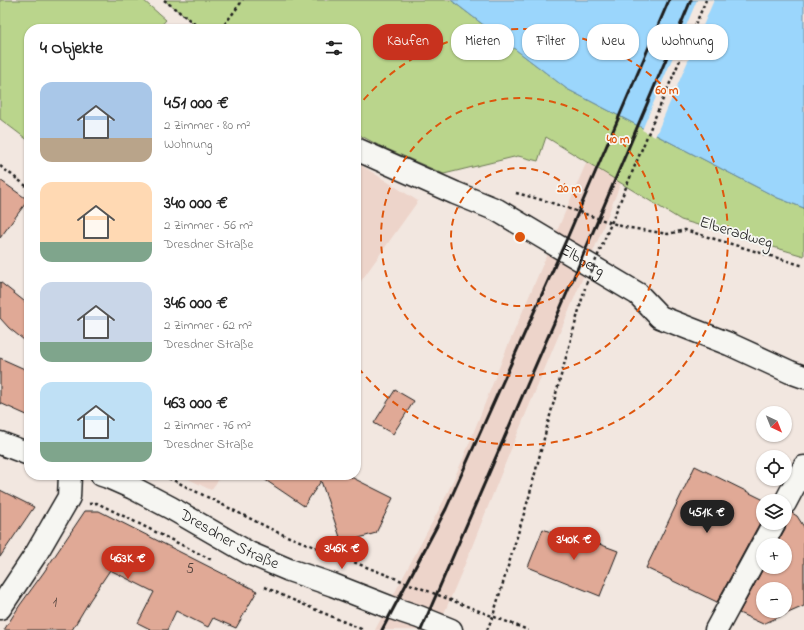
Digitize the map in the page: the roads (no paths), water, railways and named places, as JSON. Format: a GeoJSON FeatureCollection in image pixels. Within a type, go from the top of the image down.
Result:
{"type":"FeatureCollection","features":[{"type":"Feature","properties":{"kind":"main road","name":"Elbberg"},"geometry":{"type":"LineString","coordinates":[[361,151],[497,210],[638,294],[660,318],[729,344],[804,377]]}},
{"type":"Feature","properties":{"kind":"main road"},"geometry":{"type":"LineString","coordinates":[[0,443],[24,452]]}},
{"type":"Feature","properties":{"kind":"main road"},"geometry":{"type":"LineString","coordinates":[[790,494],[804,467]]}},
{"type":"Feature","properties":{"kind":"main road"},"geometry":{"type":"LineString","coordinates":[[0,608],[36,554],[69,497],[70,480]]}},
{"type":"Feature","properties":{"kind":"main road","name":"Dresdner Straße"},"geometry":{"type":"LineString","coordinates":[[115,480],[171,508],[248,553],[289,570],[334,585],[451,630]]}},
{"type":"Feature","properties":{"kind":"main road"},"geometry":{"type":"LineString","coordinates":[[716,630],[770,530]]}},
{"type":"Feature","properties":{"kind":"water"},"geometry":{"type":"Polygon","coordinates":[[[451,0],[804,0],[804,208],[778,198],[567,89],[529,60],[579,60],[579,24],[522,24],[522,54],[514,48],[514,24],[482,24],[451,0]]]}},
{"type":"Feature","properties":{"kind":"railway"},"geometry":{"type":"LineString","coordinates":[[382,630],[446,509],[568,236],[669,0]]}},
{"type":"Feature","properties":{"kind":"railway"},"geometry":{"type":"LineString","coordinates":[[421,630],[573,279],[691,0]]}}]}
